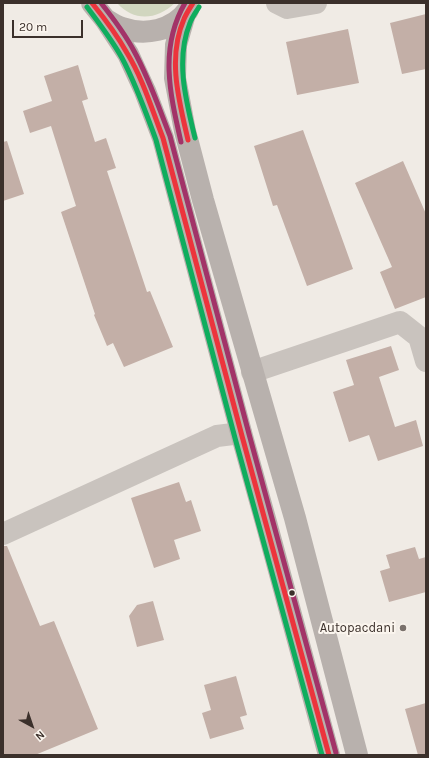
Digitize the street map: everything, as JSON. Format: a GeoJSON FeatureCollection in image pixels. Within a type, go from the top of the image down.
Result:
{"type":"FeatureCollection","features":[{"type":"Feature","properties":{"kind":"main road"},"geometry":{"type":"LineString","coordinates":[[99,11],[120,28],[137,32],[154,31],[171,25],[189,8]]}},
{"type":"Feature","properties":{"kind":"main road"},"geometry":{"type":"LineString","coordinates":[[189,8],[176,44],[175,78],[195,171],[306,561],[357,755]]}},
{"type":"Feature","properties":{"kind":"main road"},"geometry":{"type":"LineString","coordinates":[[99,11],[128,54],[145,91],[163,138],[241,433],[270,533],[329,755]]}},
{"type":"Feature","properties":{"kind":"street"},"geometry":{"type":"LineString","coordinates":[[277,3],[287,8],[316,3]]}},
{"type":"Feature","properties":{"kind":"street"},"geometry":{"type":"LineString","coordinates":[[252,372],[400,322],[419,337],[426,361]]}},
{"type":"Feature","properties":{"kind":"street"},"geometry":{"type":"LineString","coordinates":[[3,534],[217,436],[241,433]]}},
{"type":"Feature","properties":{"kind":"green space"},"geometry":{"type":"Polygon","coordinates":[[[117,3],[175,3],[161,13],[138,16],[124,9],[117,3]]]}},
{"type":"Feature","properties":{"kind":"building"},"geometry":{"type":"Polygon","coordinates":[[[426,14],[426,69],[402,74],[390,23],[426,14]]]}},
{"type":"Feature","properties":{"kind":"building"},"geometry":{"type":"Polygon","coordinates":[[[348,29],[359,83],[297,95],[286,42],[348,29]]]}},
{"type":"Feature","properties":{"kind":"building"},"geometry":{"type":"Polygon","coordinates":[[[78,65],[88,99],[82,101],[95,142],[106,138],[116,168],[107,171],[147,292],[150,291],[173,347],[124,367],[113,343],[107,346],[94,315],[95,314],[61,212],[76,206],[51,126],[30,133],[23,111],[52,101],[44,76],[78,65]]]}},
{"type":"Feature","properties":{"kind":"building"},"geometry":{"type":"Polygon","coordinates":[[[303,130],[353,269],[307,286],[277,205],[273,206],[254,146],[303,130]]]}},
{"type":"Feature","properties":{"kind":"building"},"geometry":{"type":"Polygon","coordinates":[[[7,141],[24,194],[3,201],[3,142],[7,141]]]}},
{"type":"Feature","properties":{"kind":"building"},"geometry":{"type":"Polygon","coordinates":[[[403,161],[426,214],[426,297],[395,309],[380,272],[392,267],[355,183],[403,161]]]}},
{"type":"Feature","properties":{"kind":"building"},"geometry":{"type":"Polygon","coordinates":[[[391,346],[399,370],[379,377],[395,427],[416,420],[423,446],[378,461],[369,435],[349,442],[333,392],[354,385],[346,360],[391,346]]]}},
{"type":"Feature","properties":{"kind":"building"},"geometry":{"type":"Polygon","coordinates":[[[179,482],[186,502],[191,500],[201,531],[174,540],[180,559],[154,568],[131,498],[179,482]]]}},
{"type":"Feature","properties":{"kind":"building"},"geometry":{"type":"Polygon","coordinates":[[[3,546],[7,546],[40,626],[54,621],[98,729],[35,755],[3,755],[3,546]]]}},
{"type":"Feature","properties":{"kind":"building"},"geometry":{"type":"Polygon","coordinates":[[[415,547],[419,559],[426,557],[426,592],[389,602],[380,571],[390,568],[386,555],[415,547]]]}},
{"type":"Feature","properties":{"kind":"building"},"geometry":{"type":"Polygon","coordinates":[[[153,601],[164,640],[137,647],[129,616],[137,605],[153,601]]]}},
{"type":"Feature","properties":{"kind":"building"},"geometry":{"type":"Polygon","coordinates":[[[236,676],[247,715],[240,717],[244,729],[210,739],[202,713],[211,710],[204,685],[236,676]]]}},
{"type":"Feature","properties":{"kind":"building"},"geometry":{"type":"Polygon","coordinates":[[[426,703],[426,755],[418,755],[405,709],[426,703]]]}},
{"type":"Feature","properties":{"kind":"transit line"},"geometry":{"type":"LineString","coordinates":[[92,3],[115,33],[133,63],[143,84],[163,138],[329,755]]}},
{"type":"Feature","properties":{"kind":"transit line"},"geometry":{"type":"LineString","coordinates":[[101,3],[123,32],[139,61],[154,93],[170,136],[336,753]]}},
{"type":"Feature","properties":{"kind":"transit line"},"geometry":{"type":"LineString","coordinates":[[181,142],[173,106],[169,71],[169,54],[177,20],[185,3]]}},
{"type":"Feature","properties":{"kind":"transit line"},"geometry":{"type":"LineString","coordinates":[[188,140],[178,95],[175,64],[179,34],[185,17],[193,3]]}},
{"type":"Feature","properties":{"kind":"transit line"},"geometry":{"type":"LineString","coordinates":[[87,7],[110,38],[122,58],[145,109],[156,140],[235,438],[322,755]]}},
{"type":"Feature","properties":{"kind":"transit line"},"geometry":{"type":"LineString","coordinates":[[195,138],[188,110],[184,80],[183,51],[191,21],[199,7]]}},
{"type":"Feature","properties":{"kind":"place","name":"Autopacdani"},"geometry":{"type":"Point","coordinates":[403,628]}}]}
